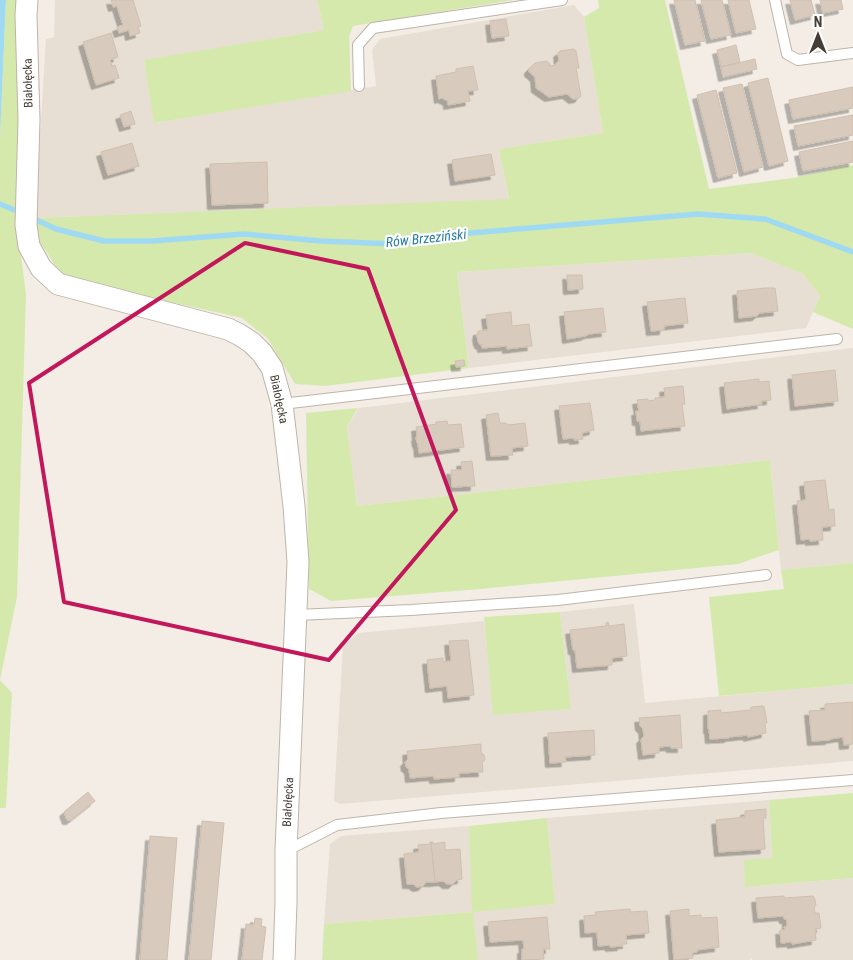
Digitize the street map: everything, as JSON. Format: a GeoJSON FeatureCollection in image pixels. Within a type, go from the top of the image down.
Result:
{"type":"FeatureCollection","features":[{"type":"Feature","properties":{"kind":"street","name":"Białołęcka"},"geometry":{"type":"LineString","coordinates":[[27,0],[28,120],[26,225],[29,246],[41,268],[58,284],[228,329],[240,335],[262,353],[272,368],[282,404],[294,506],[298,562],[286,851],[284,960]]}},
{"type":"Feature","properties":{"kind":"lane"},"geometry":{"type":"LineString","coordinates":[[360,86],[358,45],[373,28],[562,0]]}},
{"type":"Feature","properties":{"kind":"lane"},"geometry":{"type":"LineString","coordinates":[[775,0],[787,54],[798,60],[853,53]]}},
{"type":"Feature","properties":{"kind":"lane"},"geometry":{"type":"LineString","coordinates":[[282,404],[837,339]]}},
{"type":"Feature","properties":{"kind":"lane"},"geometry":{"type":"LineString","coordinates":[[296,615],[411,610],[558,600],[766,574]]}},
{"type":"Feature","properties":{"kind":"lane"},"geometry":{"type":"LineString","coordinates":[[286,851],[337,825],[441,813],[853,780]]}},
{"type":"Feature","properties":{"kind":"highlighted area"},"geometry":{"type":"Polygon","coordinates":[[[245,243],[368,269],[456,510],[329,660],[64,602],[29,383],[245,243]]]}},
{"type":"Feature","properties":{"kind":"shaded area"},"geometry":{"type":"Polygon","coordinates":[[[55,0],[317,0],[324,30],[144,61],[155,123],[376,86],[372,50],[380,39],[574,5],[584,17],[603,133],[499,149],[509,200],[35,218],[46,39],[54,37],[55,0]]]}},
{"type":"Feature","properties":{"kind":"shaded area"},"geometry":{"type":"Polygon","coordinates":[[[751,253],[803,274],[820,296],[806,328],[469,368],[457,272],[751,253]]]}},
{"type":"Feature","properties":{"kind":"shaded area"},"geometry":{"type":"Polygon","coordinates":[[[853,348],[853,563],[781,570],[770,460],[357,506],[347,427],[359,408],[853,348]]]}},
{"type":"Feature","properties":{"kind":"shaded area"},"geometry":{"type":"Polygon","coordinates":[[[634,604],[645,703],[853,684],[853,761],[340,804],[334,801],[343,646],[358,633],[484,621],[494,714],[571,709],[560,612],[634,604]]]}},
{"type":"Feature","properties":{"kind":"shaded area"},"geometry":{"type":"Polygon","coordinates":[[[769,800],[772,858],[745,887],[853,878],[853,960],[752,960],[752,958],[749,960],[478,960],[472,912],[324,924],[330,844],[341,836],[469,826],[473,911],[555,904],[547,818],[769,800]]]}},
{"type":"Feature","properties":{"kind":"green space"},"geometry":{"type":"Polygon","coordinates":[[[6,0],[20,0],[18,233],[26,294],[17,597],[0,680],[0,137],[6,0]]]}},
{"type":"Feature","properties":{"kind":"green space"},"geometry":{"type":"Polygon","coordinates":[[[317,0],[513,0],[353,26],[349,37],[351,91],[154,123],[144,60],[324,30],[317,0]]]}},
{"type":"Feature","properties":{"kind":"green space"},"geometry":{"type":"Polygon","coordinates":[[[598,0],[665,0],[709,189],[793,178],[853,165],[853,329],[813,312],[820,296],[803,274],[751,253],[457,272],[469,368],[325,386],[295,384],[268,339],[242,318],[148,297],[60,274],[36,238],[35,218],[509,199],[499,149],[603,133],[584,17],[599,8],[598,0]]]}},
{"type":"Feature","properties":{"kind":"green space"},"geometry":{"type":"Polygon","coordinates":[[[358,408],[347,427],[357,506],[770,460],[779,550],[738,564],[480,589],[331,601],[309,589],[306,413],[358,408]]]}},
{"type":"Feature","properties":{"kind":"green space"},"geometry":{"type":"Polygon","coordinates":[[[853,563],[853,684],[719,696],[709,597],[784,589],[781,570],[853,563]]]}},
{"type":"Feature","properties":{"kind":"green space"},"geometry":{"type":"Polygon","coordinates":[[[560,612],[571,709],[493,715],[484,617],[560,612]]]}},
{"type":"Feature","properties":{"kind":"green space"},"geometry":{"type":"Polygon","coordinates":[[[0,680],[12,693],[6,808],[0,808],[0,680]]]}},
{"type":"Feature","properties":{"kind":"green space"},"geometry":{"type":"Polygon","coordinates":[[[853,793],[853,878],[745,887],[744,860],[772,858],[769,800],[853,793]]]}},
{"type":"Feature","properties":{"kind":"green space"},"geometry":{"type":"Polygon","coordinates":[[[547,818],[555,904],[473,912],[478,960],[322,960],[324,924],[472,912],[469,826],[547,818]]]}},
{"type":"Feature","properties":{"kind":"water"},"geometry":{"type":"Polygon","coordinates":[[[0,0],[6,0],[0,137],[0,0]]]}},
{"type":"Feature","properties":{"kind":"building"},"geometry":{"type":"Polygon","coordinates":[[[111,0],[133,0],[141,26],[138,27],[140,33],[130,36],[129,30],[119,33],[117,27],[123,25],[117,6],[113,7],[111,0]]]}},
{"type":"Feature","properties":{"kind":"building"},"geometry":{"type":"Polygon","coordinates":[[[674,0],[695,0],[705,41],[685,45],[674,0]]]}},
{"type":"Feature","properties":{"kind":"building"},"geometry":{"type":"Polygon","coordinates":[[[701,0],[722,0],[731,35],[711,39],[701,0]]]}},
{"type":"Feature","properties":{"kind":"building"},"geometry":{"type":"Polygon","coordinates":[[[728,0],[749,0],[756,29],[736,33],[728,0]]]}},
{"type":"Feature","properties":{"kind":"building"},"geometry":{"type":"Polygon","coordinates":[[[790,0],[811,0],[815,15],[795,20],[790,0]]]}},
{"type":"Feature","properties":{"kind":"building"},"geometry":{"type":"Polygon","coordinates":[[[820,0],[841,0],[843,9],[823,13],[820,0]]]}},
{"type":"Feature","properties":{"kind":"building"},"geometry":{"type":"Polygon","coordinates":[[[506,19],[509,36],[492,38],[490,21],[506,19]]]}},
{"type":"Feature","properties":{"kind":"building"},"geometry":{"type":"Polygon","coordinates":[[[111,33],[118,57],[110,60],[112,66],[115,65],[119,78],[96,85],[83,42],[111,33]]]}},
{"type":"Feature","properties":{"kind":"building"},"geometry":{"type":"Polygon","coordinates":[[[736,45],[740,62],[721,67],[717,50],[736,45]]]}},
{"type":"Feature","properties":{"kind":"building"},"geometry":{"type":"Polygon","coordinates":[[[574,49],[579,68],[576,68],[581,96],[573,99],[567,94],[549,97],[536,88],[535,77],[529,72],[529,69],[535,63],[547,61],[550,66],[555,65],[559,61],[558,53],[560,51],[574,49]]]}},
{"type":"Feature","properties":{"kind":"building"},"geometry":{"type":"Polygon","coordinates":[[[755,59],[757,69],[723,77],[721,67],[755,59]]]}},
{"type":"Feature","properties":{"kind":"building"},"geometry":{"type":"Polygon","coordinates":[[[473,66],[478,90],[468,91],[470,101],[448,105],[448,101],[442,98],[439,99],[436,76],[456,72],[456,69],[473,66]]]}},
{"type":"Feature","properties":{"kind":"building"},"geometry":{"type":"Polygon","coordinates":[[[768,78],[788,161],[769,166],[748,83],[768,78]]]}},
{"type":"Feature","properties":{"kind":"building"},"geometry":{"type":"Polygon","coordinates":[[[742,84],[763,167],[744,172],[723,88],[742,84]]]}},
{"type":"Feature","properties":{"kind":"building"},"geometry":{"type":"Polygon","coordinates":[[[853,87],[853,108],[793,119],[789,100],[853,87]]]}},
{"type":"Feature","properties":{"kind":"building"},"geometry":{"type":"Polygon","coordinates":[[[716,90],[737,173],[718,178],[697,95],[716,90]]]}},
{"type":"Feature","properties":{"kind":"building"},"geometry":{"type":"Polygon","coordinates":[[[131,111],[135,124],[124,127],[120,115],[131,111]]]}},
{"type":"Feature","properties":{"kind":"building"},"geometry":{"type":"Polygon","coordinates":[[[853,115],[853,135],[798,146],[794,126],[853,115]]]}},
{"type":"Feature","properties":{"kind":"building"},"geometry":{"type":"Polygon","coordinates":[[[853,141],[853,162],[803,171],[799,152],[853,141]]]}},
{"type":"Feature","properties":{"kind":"building"},"geometry":{"type":"Polygon","coordinates":[[[132,143],[139,166],[108,175],[101,152],[132,143]]]}},
{"type":"Feature","properties":{"kind":"building"},"geometry":{"type":"Polygon","coordinates":[[[491,154],[495,175],[455,181],[452,160],[491,154]]]}},
{"type":"Feature","properties":{"kind":"building"},"geometry":{"type":"Polygon","coordinates":[[[267,162],[268,203],[212,205],[210,164],[267,162]]]}},
{"type":"Feature","properties":{"kind":"building"},"geometry":{"type":"Polygon","coordinates":[[[567,275],[582,275],[583,289],[568,290],[567,275]]]}},
{"type":"Feature","properties":{"kind":"building"},"geometry":{"type":"Polygon","coordinates":[[[775,288],[778,311],[739,318],[737,291],[775,288]]]}},
{"type":"Feature","properties":{"kind":"building"},"geometry":{"type":"Polygon","coordinates":[[[685,298],[688,323],[664,326],[664,330],[651,331],[647,302],[685,298]]]}},
{"type":"Feature","properties":{"kind":"building"},"geometry":{"type":"Polygon","coordinates":[[[603,308],[606,332],[567,339],[564,312],[603,308]]]}},
{"type":"Feature","properties":{"kind":"building"},"geometry":{"type":"Polygon","coordinates":[[[511,312],[512,326],[529,324],[532,346],[507,349],[507,346],[482,348],[482,344],[480,345],[477,336],[478,331],[488,330],[486,315],[511,312]]]}},
{"type":"Feature","properties":{"kind":"building"},"geometry":{"type":"Polygon","coordinates":[[[464,360],[465,366],[456,367],[455,361],[464,360]]]}},
{"type":"Feature","properties":{"kind":"building"},"geometry":{"type":"Polygon","coordinates":[[[835,370],[838,401],[795,406],[792,375],[835,370]]]}},
{"type":"Feature","properties":{"kind":"building"},"geometry":{"type":"Polygon","coordinates":[[[759,379],[759,382],[769,381],[771,400],[761,401],[762,404],[727,409],[724,383],[759,379]]]}},
{"type":"Feature","properties":{"kind":"building"},"geometry":{"type":"Polygon","coordinates":[[[683,386],[685,404],[682,404],[685,426],[641,431],[640,421],[637,421],[636,411],[639,411],[637,400],[648,399],[648,401],[665,397],[664,388],[683,386]]]}},
{"type":"Feature","properties":{"kind":"building"},"geometry":{"type":"Polygon","coordinates":[[[590,403],[594,430],[582,433],[583,439],[563,439],[559,406],[590,403]]]}},
{"type":"Feature","properties":{"kind":"building"},"geometry":{"type":"Polygon","coordinates":[[[498,413],[500,423],[509,425],[525,423],[528,446],[512,448],[513,455],[491,456],[486,415],[498,413]]]}},
{"type":"Feature","properties":{"kind":"building"},"geometry":{"type":"Polygon","coordinates":[[[447,421],[448,425],[461,424],[464,447],[419,453],[416,427],[447,421]]]}},
{"type":"Feature","properties":{"kind":"building"},"geometry":{"type":"Polygon","coordinates":[[[472,461],[475,486],[452,487],[451,470],[462,470],[461,462],[472,461]]]}},
{"type":"Feature","properties":{"kind":"building"},"geometry":{"type":"Polygon","coordinates":[[[825,480],[829,510],[834,509],[835,526],[822,527],[823,540],[801,540],[797,501],[806,500],[804,482],[825,480]]]}},
{"type":"Feature","properties":{"kind":"building"},"geometry":{"type":"Polygon","coordinates":[[[608,622],[609,626],[624,624],[627,656],[612,658],[612,665],[577,668],[570,630],[606,626],[608,622]]]}},
{"type":"Feature","properties":{"kind":"building"},"geometry":{"type":"Polygon","coordinates":[[[468,640],[474,695],[448,698],[447,686],[430,688],[427,660],[443,658],[443,662],[451,661],[449,641],[468,640]]]}},
{"type":"Feature","properties":{"kind":"building"},"geometry":{"type":"Polygon","coordinates":[[[853,702],[853,744],[844,745],[843,737],[812,741],[809,711],[825,710],[825,704],[853,702]]]}},
{"type":"Feature","properties":{"kind":"building"},"geometry":{"type":"Polygon","coordinates":[[[764,706],[767,723],[765,723],[766,733],[748,737],[748,735],[710,739],[708,711],[721,710],[721,713],[751,710],[751,707],[764,706]]]}},
{"type":"Feature","properties":{"kind":"building"},"geometry":{"type":"Polygon","coordinates":[[[680,715],[682,748],[659,747],[659,753],[643,755],[641,739],[644,736],[639,718],[680,715]]]}},
{"type":"Feature","properties":{"kind":"building"},"geometry":{"type":"Polygon","coordinates":[[[594,730],[595,755],[565,757],[566,762],[550,763],[548,733],[594,730]]]}},
{"type":"Feature","properties":{"kind":"building"},"geometry":{"type":"Polygon","coordinates":[[[481,744],[481,753],[484,755],[485,760],[482,763],[483,772],[459,773],[459,777],[434,779],[434,776],[410,778],[409,769],[406,767],[405,762],[408,759],[407,751],[481,744]]]}},
{"type":"Feature","properties":{"kind":"building"},"geometry":{"type":"Polygon","coordinates":[[[88,792],[95,801],[71,820],[67,820],[64,812],[88,792]]]}},
{"type":"Feature","properties":{"kind":"building"},"geometry":{"type":"Polygon","coordinates":[[[766,809],[766,818],[763,818],[765,849],[719,852],[716,820],[745,817],[745,811],[766,809]]]}},
{"type":"Feature","properties":{"kind":"building"},"geometry":{"type":"Polygon","coordinates":[[[202,821],[224,823],[211,960],[189,960],[202,821]]]}},
{"type":"Feature","properties":{"kind":"building"},"geometry":{"type":"Polygon","coordinates":[[[150,836],[177,838],[167,960],[140,960],[150,836]]]}},
{"type":"Feature","properties":{"kind":"building"},"geometry":{"type":"Polygon","coordinates":[[[430,842],[435,882],[426,882],[423,886],[417,887],[413,884],[407,884],[404,854],[419,852],[418,845],[430,844],[430,842]]]}},
{"type":"Feature","properties":{"kind":"building"},"geometry":{"type":"Polygon","coordinates":[[[431,842],[433,844],[445,842],[445,850],[460,849],[462,879],[457,880],[453,884],[447,884],[443,881],[435,882],[431,842]]]}},
{"type":"Feature","properties":{"kind":"building"},"geometry":{"type":"Polygon","coordinates":[[[784,896],[784,898],[813,896],[816,905],[814,907],[815,913],[819,913],[821,928],[815,929],[816,940],[792,944],[792,942],[781,943],[780,930],[785,930],[784,927],[787,926],[787,919],[784,919],[783,916],[758,918],[756,898],[784,896]]]}},
{"type":"Feature","properties":{"kind":"building"},"geometry":{"type":"Polygon","coordinates":[[[630,909],[630,912],[647,911],[649,933],[626,935],[627,944],[610,947],[610,945],[598,946],[597,932],[585,933],[584,916],[596,915],[595,912],[630,909]]]}},
{"type":"Feature","properties":{"kind":"building"},"geometry":{"type":"Polygon","coordinates":[[[689,909],[689,916],[701,915],[701,918],[717,917],[719,947],[697,950],[697,952],[692,953],[693,958],[674,960],[670,911],[689,909]]]}},
{"type":"Feature","properties":{"kind":"building"},"geometry":{"type":"Polygon","coordinates":[[[547,917],[550,949],[543,949],[544,959],[522,960],[523,940],[490,942],[488,922],[547,917]]]}},
{"type":"Feature","properties":{"kind":"building"},"geometry":{"type":"Polygon","coordinates":[[[255,918],[262,919],[261,926],[266,927],[262,960],[242,960],[246,924],[254,925],[255,918]]]}},
{"type":"Feature","properties":{"kind":"waterway","name":"Rów Brzeziński"},"geometry":{"type":"LineString","coordinates":[[0,204],[22,213]]}},
{"type":"Feature","properties":{"kind":"waterway","name":"Rów Brzeziński"},"geometry":{"type":"LineString","coordinates":[[30,217],[56,229],[104,241],[152,241],[244,234],[321,241],[394,244],[470,233],[698,214],[765,219],[853,252]]}}]}
